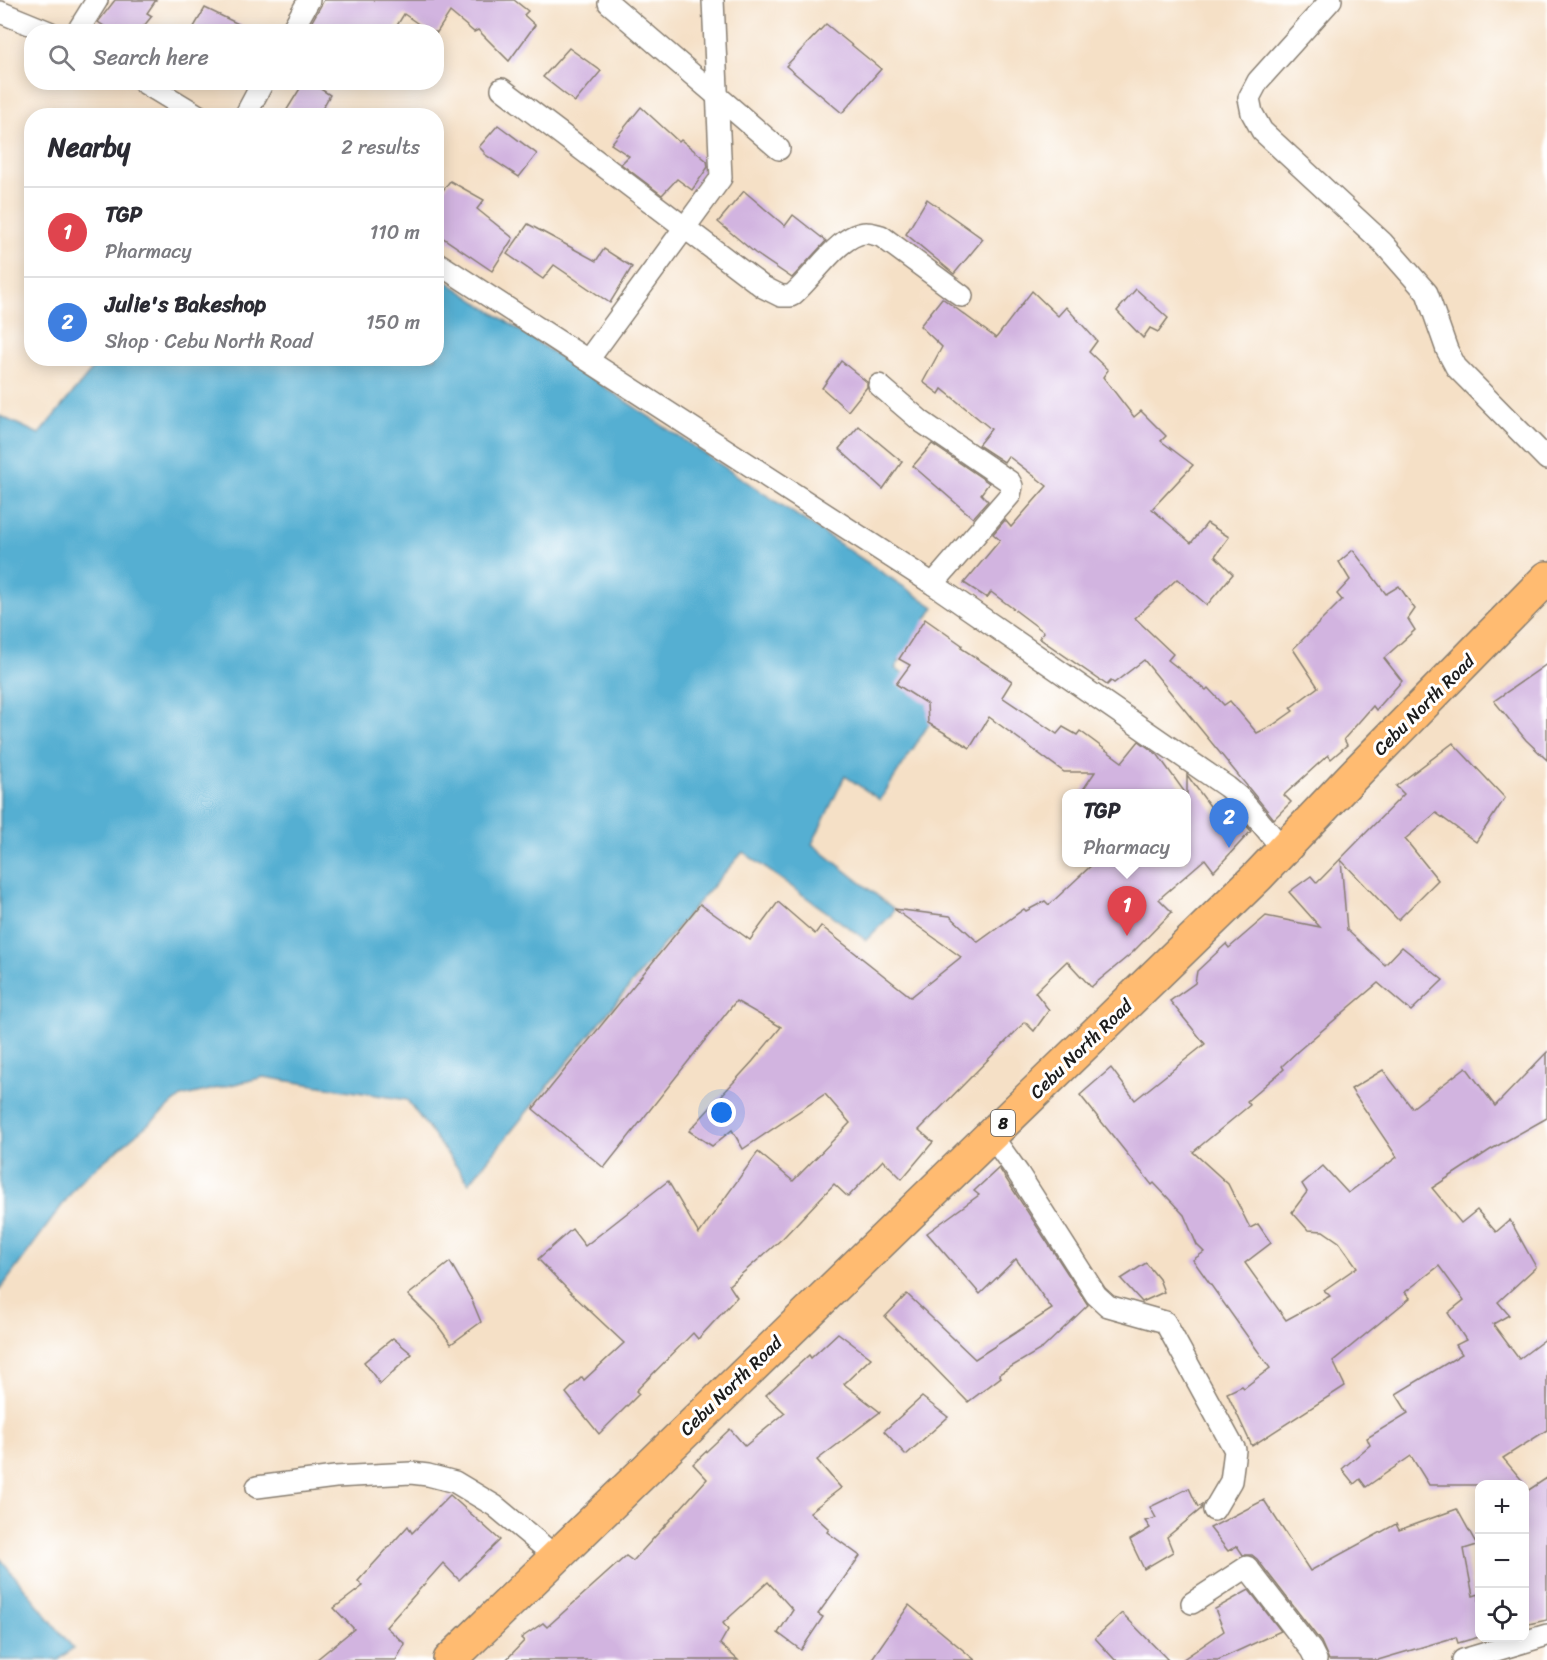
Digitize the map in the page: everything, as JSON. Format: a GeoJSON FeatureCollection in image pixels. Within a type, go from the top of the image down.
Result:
{"type":"FeatureCollection","features":[{"type":"Feature","properties":{"kind":"main road","name":"Cebu North Road"},"geometry":{"type":"LineString","coordinates":[[450,1660],[1164,969],[1258,876],[1547,578]]}},
{"type":"Feature","properties":{"kind":"street"},"geometry":{"type":"LineString","coordinates":[[82,24],[97,0]]}},
{"type":"Feature","properties":{"kind":"street"},"geometry":{"type":"LineString","coordinates":[[296,24],[309,0]]}},
{"type":"Feature","properties":{"kind":"street"},"geometry":{"type":"LineString","coordinates":[[588,360],[722,178],[714,0]]}},
{"type":"Feature","properties":{"kind":"street"},"geometry":{"type":"LineString","coordinates":[[1331,0],[1258,81],[1249,98],[1252,113],[1262,131],[1382,242],[1427,293],[1443,342],[1456,367],[1547,459]]}},
{"type":"Feature","properties":{"kind":"street"},"geometry":{"type":"LineString","coordinates":[[609,3],[779,149]]}},
{"type":"Feature","properties":{"kind":"street"},"geometry":{"type":"LineString","coordinates":[[0,12],[29,24]]}},
{"type":"Feature","properties":{"kind":"street"},"geometry":{"type":"LineString","coordinates":[[502,89],[683,228],[763,287],[780,296],[791,296],[835,250],[855,235],[868,232],[881,236],[962,296]]}},
{"type":"Feature","properties":{"kind":"street"},"geometry":{"type":"LineString","coordinates":[[156,90],[186,108]]}},
{"type":"Feature","properties":{"kind":"street"},"geometry":{"type":"LineString","coordinates":[[248,108],[259,90]]}},
{"type":"Feature","properties":{"kind":"street"},"geometry":{"type":"LineString","coordinates":[[444,267],[933,584],[1227,787],[1240,798],[1283,849]]}},
{"type":"Feature","properties":{"kind":"street"},"geometry":{"type":"LineString","coordinates":[[879,385],[922,422],[1010,482],[1012,486],[1010,495],[933,584]]}},
{"type":"Feature","properties":{"kind":"street"},"geometry":{"type":"LineString","coordinates":[[991,1135],[1096,1295],[1108,1306],[1165,1322],[1235,1450],[1231,1482],[1214,1510]]}},
{"type":"Feature","properties":{"kind":"street"},"geometry":{"type":"LineString","coordinates":[[257,1487],[335,1477],[411,1473],[428,1475],[455,1482],[495,1506],[556,1557]]}},
{"type":"Feature","properties":{"kind":"street"},"geometry":{"type":"LineString","coordinates":[[1192,1603],[1247,1567],[1311,1650],[1316,1660]]}},
{"type":"Feature","properties":{"kind":"street"},"geometry":{"type":"LineString","coordinates":[[1463,1660],[1547,1635]]}},
{"type":"Feature","properties":{"kind":"water"},"geometry":{"type":"Polygon","coordinates":[[[444,280],[934,607],[895,668],[942,704],[880,800],[845,776],[812,844],[894,909],[891,915],[866,940],[743,852],[695,906],[469,1183],[407,1100],[264,1077],[181,1097],[80,1181],[0,1290],[0,416],[39,434],[95,366],[444,366],[444,280]]]}},
{"type":"Feature","properties":{"kind":"water"},"geometry":{"type":"Polygon","coordinates":[[[0,1558],[73,1648],[59,1660],[0,1660],[0,1558]]]}},
{"type":"Feature","properties":{"kind":"building"},"geometry":{"type":"Polygon","coordinates":[[[115,0],[156,0],[147,13],[152,16],[146,24],[101,24],[98,22],[115,0]]]}},
{"type":"Feature","properties":{"kind":"building"},"geometry":{"type":"Polygon","coordinates":[[[324,0],[514,0],[528,11],[524,15],[535,25],[509,61],[478,30],[474,32],[450,12],[442,24],[418,24],[404,14],[398,24],[310,24],[324,0]]]}},
{"type":"Feature","properties":{"kind":"building"},"geometry":{"type":"Polygon","coordinates":[[[205,8],[238,24],[196,24],[205,8]]]}},
{"type":"Feature","properties":{"kind":"building"},"geometry":{"type":"Polygon","coordinates":[[[826,24],[881,69],[842,113],[786,66],[826,24]]]}},
{"type":"Feature","properties":{"kind":"building"},"geometry":{"type":"Polygon","coordinates":[[[569,48],[601,71],[575,102],[543,77],[569,48]]]}},
{"type":"Feature","properties":{"kind":"building"},"geometry":{"type":"Polygon","coordinates":[[[299,90],[322,90],[330,95],[323,108],[288,108],[299,90]]]}},
{"type":"Feature","properties":{"kind":"building"},"geometry":{"type":"Polygon","coordinates":[[[641,107],[679,142],[681,140],[707,161],[708,167],[692,190],[677,179],[662,195],[621,164],[629,156],[611,144],[641,107]]]}},
{"type":"Feature","properties":{"kind":"building"},"geometry":{"type":"Polygon","coordinates":[[[498,125],[537,154],[519,177],[484,154],[479,147],[498,125]]]}},
{"type":"Feature","properties":{"kind":"building"},"geometry":{"type":"Polygon","coordinates":[[[450,181],[484,200],[477,209],[513,238],[492,271],[444,238],[444,189],[450,181]]]}},
{"type":"Feature","properties":{"kind":"building"},"geometry":{"type":"Polygon","coordinates":[[[744,191],[785,226],[793,215],[826,241],[792,278],[755,253],[718,222],[744,191]]]}},
{"type":"Feature","properties":{"kind":"building"},"geometry":{"type":"Polygon","coordinates":[[[927,199],[983,239],[954,274],[906,234],[927,199]]]}},
{"type":"Feature","properties":{"kind":"building"},"geometry":{"type":"Polygon","coordinates":[[[528,224],[596,261],[604,249],[632,267],[610,303],[554,265],[543,279],[507,254],[528,224]]]}},
{"type":"Feature","properties":{"kind":"building"},"geometry":{"type":"Polygon","coordinates":[[[1136,289],[1168,318],[1158,332],[1150,328],[1143,338],[1117,311],[1136,289]]]}},
{"type":"Feature","properties":{"kind":"building"},"geometry":{"type":"Polygon","coordinates":[[[1032,291],[1058,316],[1066,307],[1097,341],[1089,352],[1108,370],[1103,377],[1134,417],[1141,411],[1166,436],[1161,441],[1193,465],[1152,509],[1191,543],[1207,523],[1229,537],[1215,556],[1233,574],[1207,605],[1177,579],[1135,618],[1173,654],[1168,660],[1206,690],[1208,688],[1224,705],[1230,701],[1257,733],[1293,711],[1290,708],[1318,687],[1293,649],[1342,600],[1337,594],[1350,580],[1339,562],[1353,550],[1386,594],[1399,586],[1415,609],[1408,619],[1415,630],[1384,658],[1402,681],[1376,710],[1373,706],[1344,739],[1347,745],[1331,759],[1328,755],[1284,795],[1291,802],[1274,819],[1144,660],[1114,683],[1111,681],[1107,685],[1039,638],[1044,632],[991,592],[987,598],[964,583],[1000,540],[993,534],[1005,520],[1011,527],[1047,486],[1008,456],[1004,462],[978,445],[991,429],[942,389],[939,394],[923,382],[942,347],[920,326],[942,298],[996,338],[1032,291]]]}},
{"type":"Feature","properties":{"kind":"building"},"geometry":{"type":"Polygon","coordinates":[[[841,361],[867,382],[867,387],[848,411],[822,388],[841,361]]]}},
{"type":"Feature","properties":{"kind":"building"},"geometry":{"type":"Polygon","coordinates":[[[859,426],[902,462],[883,489],[839,449],[859,426]]]}},
{"type":"Feature","properties":{"kind":"building"},"geometry":{"type":"Polygon","coordinates":[[[932,444],[989,483],[981,494],[988,501],[973,518],[913,466],[932,444]]]}},
{"type":"Feature","properties":{"kind":"building"},"geometry":{"type":"Polygon","coordinates":[[[925,619],[962,645],[961,648],[1012,681],[1002,697],[1057,734],[1063,727],[1077,735],[1080,731],[1122,762],[1139,741],[1158,755],[1182,789],[1083,789],[1095,772],[1064,772],[989,717],[970,748],[928,723],[927,704],[896,684],[910,665],[899,659],[925,619]]]}},
{"type":"Feature","properties":{"kind":"building"},"geometry":{"type":"Polygon","coordinates":[[[1547,664],[1547,760],[1526,740],[1494,701],[1547,664]]]}},
{"type":"Feature","properties":{"kind":"building"},"geometry":{"type":"Polygon","coordinates":[[[1453,743],[1505,798],[1476,842],[1436,813],[1405,839],[1438,880],[1398,920],[1341,860],[1347,930],[1385,965],[1402,947],[1443,980],[1411,1011],[1378,983],[1299,1050],[1282,1066],[1284,1069],[1247,1101],[1250,1105],[1193,1152],[1228,1184],[1250,1228],[1258,1224],[1271,1243],[1245,1263],[1286,1320],[1330,1296],[1324,1290],[1357,1267],[1339,1242],[1323,1231],[1308,1230],[1292,1212],[1307,1192],[1302,1184],[1323,1166],[1348,1193],[1397,1157],[1351,1089],[1383,1070],[1412,1108],[1466,1067],[1495,1106],[1547,1052],[1547,1118],[1490,1150],[1432,1188],[1461,1223],[1477,1210],[1496,1232],[1510,1220],[1536,1267],[1498,1302],[1509,1315],[1493,1324],[1519,1359],[1547,1338],[1547,1430],[1503,1458],[1522,1480],[1475,1480],[1475,1485],[1429,1485],[1411,1456],[1366,1487],[1360,1479],[1354,1484],[1342,1469],[1370,1445],[1367,1438],[1408,1413],[1396,1394],[1462,1354],[1456,1345],[1466,1340],[1448,1313],[1464,1300],[1439,1266],[1405,1292],[1410,1298],[1333,1361],[1345,1386],[1252,1446],[1227,1393],[1242,1386],[1244,1388],[1270,1368],[1193,1260],[1204,1252],[1197,1245],[1184,1215],[1154,1183],[1152,1185],[1080,1095],[1111,1068],[1135,1100],[1205,1044],[1170,1001],[1195,983],[1197,971],[1226,944],[1229,948],[1266,916],[1320,927],[1289,892],[1311,876],[1317,883],[1404,794],[1396,786],[1453,743]]]}},
{"type":"Feature","properties":{"kind":"building"},"geometry":{"type":"Polygon","coordinates":[[[1187,775],[1218,817],[1231,807],[1251,831],[1214,871],[1205,859],[1159,899],[1172,912],[1132,953],[1091,987],[1067,961],[1035,992],[1049,1010],[1034,1031],[1025,1022],[919,1130],[933,1142],[902,1179],[883,1160],[848,1197],[834,1184],[783,1238],[729,1285],[737,1297],[698,1339],[693,1333],[636,1391],[639,1394],[599,1434],[566,1393],[582,1377],[584,1380],[624,1343],[538,1259],[572,1229],[585,1246],[668,1181],[699,1234],[758,1152],[793,1181],[850,1123],[825,1094],[743,1149],[732,1130],[712,1146],[689,1131],[781,1027],[736,1001],[604,1168],[533,1109],[700,904],[750,940],[778,902],[815,934],[821,926],[911,997],[961,957],[894,909],[950,916],[978,942],[1024,909],[1026,911],[1045,901],[1049,905],[1090,867],[1191,867],[1191,789],[1187,789],[1187,775]]]}},
{"type":"Feature","properties":{"kind":"building"},"geometry":{"type":"Polygon","coordinates":[[[999,1168],[1088,1305],[1043,1348],[999,1374],[1001,1377],[968,1402],[885,1317],[907,1294],[975,1359],[1052,1309],[1016,1259],[980,1294],[927,1233],[979,1195],[974,1191],[999,1168]]]}},
{"type":"Feature","properties":{"kind":"building"},"geometry":{"type":"Polygon","coordinates":[[[450,1262],[471,1298],[481,1322],[451,1344],[436,1323],[408,1295],[450,1262]]]}},
{"type":"Feature","properties":{"kind":"building"},"geometry":{"type":"Polygon","coordinates":[[[1146,1263],[1159,1279],[1164,1292],[1142,1302],[1121,1279],[1146,1263]]]}},
{"type":"Feature","properties":{"kind":"building"},"geometry":{"type":"Polygon","coordinates":[[[838,1333],[871,1358],[844,1384],[880,1412],[817,1460],[841,1488],[810,1512],[829,1529],[827,1532],[860,1556],[818,1614],[823,1617],[801,1650],[778,1633],[793,1610],[768,1582],[723,1623],[728,1630],[720,1644],[738,1660],[506,1660],[524,1641],[521,1638],[543,1623],[547,1627],[626,1556],[633,1561],[707,1479],[693,1464],[730,1429],[745,1446],[785,1413],[766,1395],[809,1355],[811,1358],[838,1333]]]}},
{"type":"Feature","properties":{"kind":"building"},"geometry":{"type":"Polygon","coordinates":[[[393,1338],[412,1354],[380,1384],[364,1362],[393,1338]]]}},
{"type":"Feature","properties":{"kind":"building"},"geometry":{"type":"Polygon","coordinates":[[[922,1397],[948,1417],[906,1455],[884,1431],[922,1397]]]}},
{"type":"Feature","properties":{"kind":"building"},"geometry":{"type":"Polygon","coordinates":[[[1547,1478],[1547,1620],[1529,1624],[1529,1534],[1529,1490],[1547,1478]]]}},
{"type":"Feature","properties":{"kind":"building"},"geometry":{"type":"Polygon","coordinates":[[[1189,1488],[1198,1507],[1202,1505],[1201,1509],[1167,1537],[1173,1552],[1144,1569],[1130,1540],[1150,1528],[1145,1521],[1156,1518],[1150,1507],[1189,1488]]]}},
{"type":"Feature","properties":{"kind":"building"},"geometry":{"type":"Polygon","coordinates":[[[450,1495],[500,1540],[459,1580],[443,1563],[386,1627],[405,1644],[396,1660],[316,1660],[354,1629],[334,1608],[363,1586],[358,1581],[408,1526],[412,1533],[450,1495]]]}},
{"type":"Feature","properties":{"kind":"building"},"geometry":{"type":"Polygon","coordinates":[[[1264,1500],[1310,1571],[1396,1524],[1399,1530],[1457,1509],[1475,1541],[1475,1546],[1464,1549],[1473,1596],[1475,1595],[1475,1638],[1458,1643],[1456,1637],[1378,1660],[1329,1660],[1321,1642],[1257,1559],[1252,1555],[1243,1555],[1237,1546],[1228,1551],[1210,1528],[1264,1500]]]}},
{"type":"Feature","properties":{"kind":"building"},"geometry":{"type":"Polygon","coordinates":[[[1249,1590],[1281,1631],[1218,1660],[1182,1660],[1224,1631],[1215,1609],[1249,1590]]]}},
{"type":"Feature","properties":{"kind":"building"},"geometry":{"type":"Polygon","coordinates":[[[909,1605],[975,1660],[871,1660],[909,1605]]]}},
{"type":"Feature","properties":{"kind":"building"},"geometry":{"type":"Polygon","coordinates":[[[1122,1613],[1168,1660],[1115,1660],[1095,1638],[1122,1613]]]}},
{"type":"Feature","properties":{"kind":"place","name":"Julie's Bakeshop"},"geometry":{"type":"Point","coordinates":[1229,848]}},
{"type":"Feature","properties":{"kind":"place","name":"TGP"},"geometry":{"type":"Point","coordinates":[1127,936]}}]}
